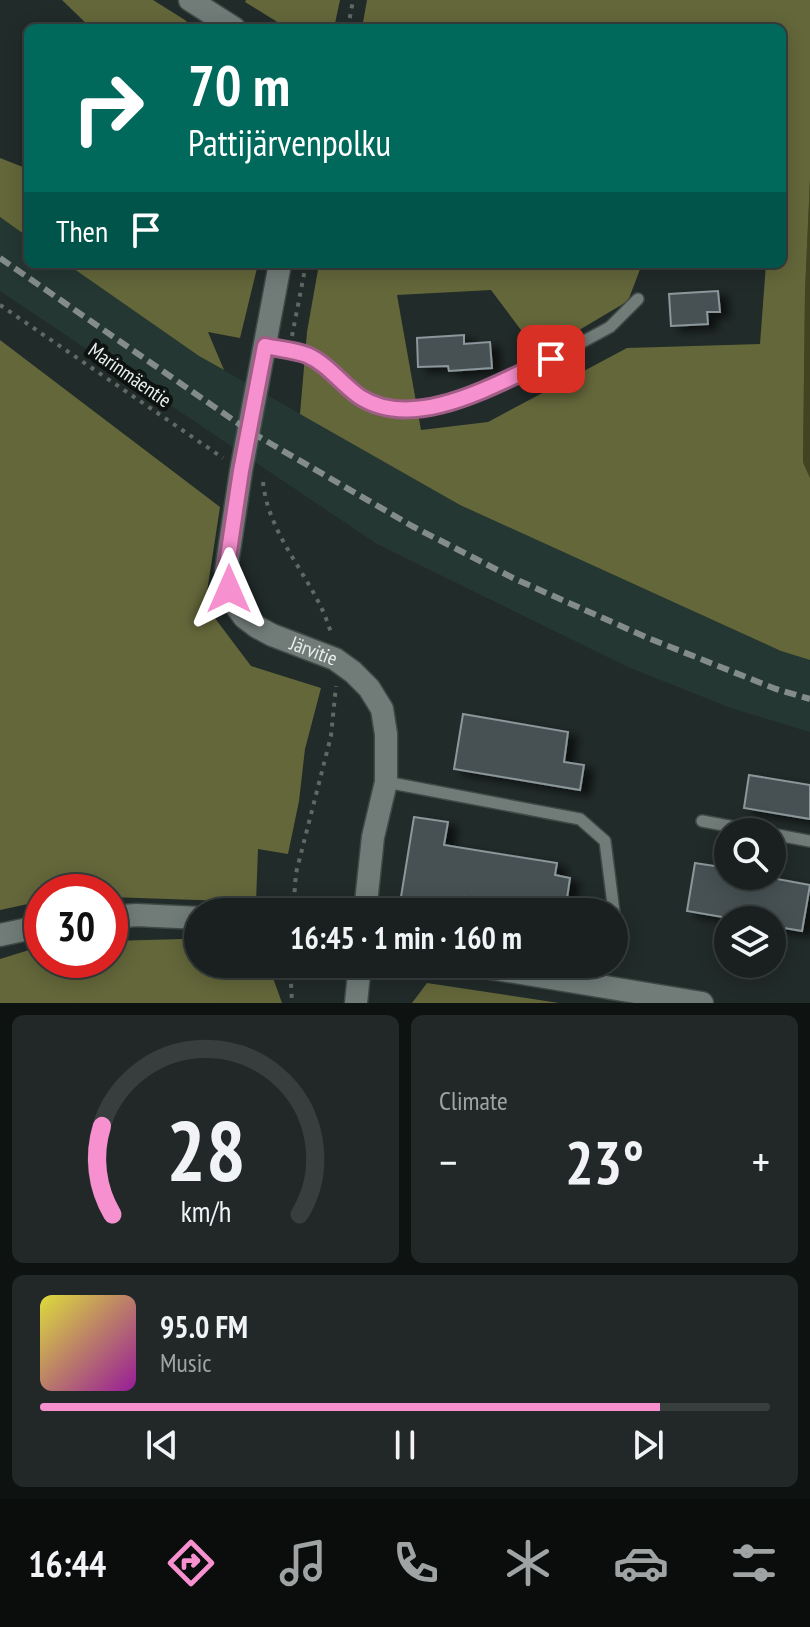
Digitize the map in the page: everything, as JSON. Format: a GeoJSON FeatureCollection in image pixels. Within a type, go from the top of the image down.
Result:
{"type":"FeatureCollection","features":[{"type":"Feature","properties":{"kind":"street"},"geometry":{"type":"LineString","coordinates":[[190,0],[228,24]]}},
{"type":"Feature","properties":{"kind":"street","name":"Järvitie"},"geometry":{"type":"LineString","coordinates":[[279,268],[241,471],[226,571],[229,589],[244,617],[264,631],[335,659],[369,688],[382,709],[386,734],[386,782],[373,837],[366,898]]}},
{"type":"Feature","properties":{"kind":"street"},"geometry":{"type":"LineString","coordinates":[[128,916],[184,917]]}},
{"type":"Feature","properties":{"kind":"street"},"geometry":{"type":"LineString","coordinates":[[0,935],[24,930]]}},
{"type":"Feature","properties":{"kind":"street"},"geometry":{"type":"LineString","coordinates":[[356,1003],[359,978]]}},
{"type":"Feature","properties":{"kind":"street"},"geometry":{"type":"LineString","coordinates":[[548,978],[657,1000],[702,1003]]}},
{"type":"Feature","properties":{"kind":"lane"},"geometry":{"type":"LineString","coordinates":[[265,346],[307,355],[361,398],[390,409],[418,410],[455,402],[551,359],[610,327],[638,299]]}},
{"type":"Feature","properties":{"kind":"lane"},"geometry":{"type":"LineString","coordinates":[[386,782],[580,819],[605,841],[612,898]]}},
{"type":"Feature","properties":{"kind":"lane"},"geometry":{"type":"LineString","coordinates":[[702,821],[714,823]]}},
{"type":"Feature","properties":{"kind":"lane"},"geometry":{"type":"LineString","coordinates":[[786,837],[810,841]]}},
{"type":"Feature","properties":{"kind":"lane"},"geometry":{"type":"LineString","coordinates":[[595,986],[597,978]]}},
{"type":"Feature","properties":{"kind":"path"},"geometry":{"type":"LineString","coordinates":[[349,24],[353,0]]}},
{"type":"Feature","properties":{"kind":"path","name":"Marinmäentie"},"geometry":{"type":"LineString","coordinates":[[0,305],[241,471]]}},
{"type":"Feature","properties":{"kind":"path"},"geometry":{"type":"LineString","coordinates":[[291,978],[292,1003]]}},
{"type":"Feature","properties":{"kind":"shaded area"},"geometry":{"type":"Polygon","coordinates":[[[0,217],[24,234],[24,268],[73,268],[199,356],[460,505],[781,651],[810,660],[810,732],[731,708],[630,668],[377,544],[0,291],[0,217]]]}},
{"type":"Feature","properties":{"kind":"green space"},"geometry":{"type":"Polygon","coordinates":[[[62,0],[153,0],[189,24],[87,24],[62,0]]]}},
{"type":"Feature","properties":{"kind":"green space"},"geometry":{"type":"Polygon","coordinates":[[[340,0],[335,24],[281,24],[245,2],[340,0]]]}},
{"type":"Feature","properties":{"kind":"green space"},"geometry":{"type":"Polygon","coordinates":[[[367,0],[810,0],[810,179],[803,462],[810,478],[810,660],[781,651],[460,505],[300,414],[307,332],[318,268],[640,268],[628,301],[539,354],[491,290],[397,295],[421,430],[488,422],[627,348],[760,344],[766,268],[786,268],[786,24],[363,24],[367,0]]]}},
{"type":"Feature","properties":{"kind":"green space"},"geometry":{"type":"Polygon","coordinates":[[[0,158],[24,167],[24,234],[0,217],[0,158]]]}},
{"type":"Feature","properties":{"kind":"green space"},"geometry":{"type":"Polygon","coordinates":[[[810,179],[810,478],[803,462],[810,179]]]}},
{"type":"Feature","properties":{"kind":"green space"},"geometry":{"type":"Polygon","coordinates":[[[73,268],[257,268],[240,338],[208,332],[224,370],[73,268]]]}},
{"type":"Feature","properties":{"kind":"green space"},"geometry":{"type":"Polygon","coordinates":[[[0,340],[220,507],[205,605],[251,666],[321,688],[305,749],[288,854],[258,849],[256,898],[128,898],[128,874],[24,874],[24,905],[0,910],[0,340]]]}},
{"type":"Feature","properties":{"kind":"green space"},"geometry":{"type":"Polygon","coordinates":[[[184,939],[184,978],[273,978],[282,1003],[0,1003],[0,959],[24,952],[24,978],[128,978],[128,941],[184,939]]]}},
{"type":"Feature","properties":{"kind":"green space"},"geometry":{"type":"Polygon","coordinates":[[[427,983],[559,1003],[412,1003],[427,983]]]}},
{"type":"Feature","properties":{"kind":"building"},"geometry":{"type":"Polygon","coordinates":[[[718,291],[720,312],[707,312],[708,324],[671,326],[669,294],[718,291]]]}},
{"type":"Feature","properties":{"kind":"building"},"geometry":{"type":"Polygon","coordinates":[[[464,335],[464,344],[490,342],[492,368],[449,371],[448,366],[418,367],[417,338],[464,335]]]}},
{"type":"Feature","properties":{"kind":"building"},"geometry":{"type":"Polygon","coordinates":[[[463,714],[568,732],[564,762],[584,765],[580,790],[454,769],[463,714]]]}},
{"type":"Feature","properties":{"kind":"building"},"geometry":{"type":"Polygon","coordinates":[[[749,775],[810,785],[810,819],[744,808],[749,775]]]}},
{"type":"Feature","properties":{"kind":"building"},"geometry":{"type":"Polygon","coordinates":[[[414,817],[448,822],[444,845],[557,863],[555,875],[570,878],[567,898],[401,898],[414,817]]]}},
{"type":"Feature","properties":{"kind":"building"},"geometry":{"type":"Polygon","coordinates":[[[695,863],[714,866],[714,890],[786,890],[786,881],[810,885],[802,931],[786,928],[786,906],[714,906],[714,916],[687,911],[695,863]]]}},
{"type":"Feature","properties":{"kind":"railway"},"geometry":{"type":"LineString","coordinates":[[0,258],[249,431],[412,526],[515,579],[648,638],[776,689],[810,699]]}},
{"type":"Feature","properties":{"kind":"route"},"geometry":{"type":"LineString","coordinates":[[229,589],[226,571],[265,346],[307,355],[361,398],[390,409],[418,410],[455,402],[551,359]]}}]}
